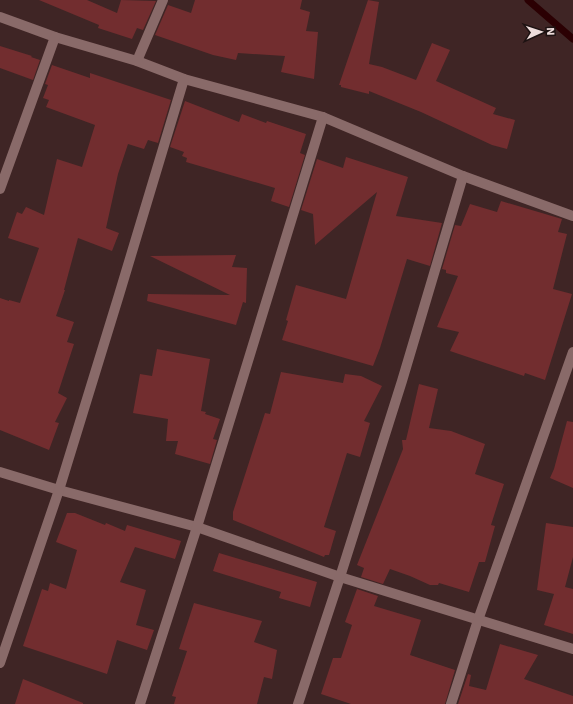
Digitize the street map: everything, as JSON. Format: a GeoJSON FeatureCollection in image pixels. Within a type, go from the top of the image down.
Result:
{"type":"FeatureCollection","features":[{"type":"Feature","properties":{"kind":"street"},"geometry":{"type":"LineString","coordinates":[[137,61],[163,0]]}},
{"type":"Feature","properties":{"kind":"street"},"geometry":{"type":"LineString","coordinates":[[0,17],[55,38],[137,61],[184,79],[323,117],[463,176],[573,216]]}},
{"type":"Feature","properties":{"kind":"street"},"geometry":{"type":"LineString","coordinates":[[0,190],[55,38]]}},
{"type":"Feature","properties":{"kind":"street"},"geometry":{"type":"LineString","coordinates":[[0,663],[59,490],[184,79]]}},
{"type":"Feature","properties":{"kind":"street"},"geometry":{"type":"LineString","coordinates":[[140,704],[197,527],[323,117]]}},
{"type":"Feature","properties":{"kind":"street"},"geometry":{"type":"LineString","coordinates":[[298,704],[402,381],[463,176]]}},
{"type":"Feature","properties":{"kind":"street"},"geometry":{"type":"LineString","coordinates":[[451,704],[478,620],[573,352]]}},
{"type":"Feature","properties":{"kind":"street"},"geometry":{"type":"LineString","coordinates":[[0,472],[59,490],[197,527],[340,577],[573,649]]}},
{"type":"Feature","properties":{"kind":"building"},"geometry":{"type":"Polygon","coordinates":[[[39,0],[87,0],[117,13],[121,0],[156,1],[143,30],[137,28],[132,39],[98,28],[99,25],[39,0]]]}},
{"type":"Feature","properties":{"kind":"building"},"geometry":{"type":"Polygon","coordinates":[[[195,0],[302,0],[300,9],[310,12],[306,31],[318,32],[314,79],[281,72],[285,56],[238,53],[236,60],[213,55],[155,35],[168,5],[191,13],[195,0]]]}},
{"type":"Feature","properties":{"kind":"building"},"geometry":{"type":"Polygon","coordinates":[[[368,0],[379,2],[369,64],[382,67],[416,80],[432,43],[450,50],[436,81],[496,108],[493,114],[515,120],[507,149],[492,145],[421,112],[369,91],[369,94],[341,87],[341,85],[339,85],[368,0]]]}},
{"type":"Feature","properties":{"kind":"building"},"geometry":{"type":"Polygon","coordinates":[[[0,46],[40,60],[33,80],[0,68],[0,46]]]}},
{"type":"Feature","properties":{"kind":"building"},"geometry":{"type":"Polygon","coordinates":[[[52,65],[90,78],[90,73],[171,100],[158,143],[148,140],[144,149],[128,144],[118,174],[106,228],[119,233],[112,251],[78,238],[65,290],[56,316],[74,322],[67,342],[74,344],[58,393],[67,398],[55,422],[59,423],[49,450],[0,430],[0,298],[20,303],[39,248],[8,238],[17,212],[22,214],[26,207],[44,215],[57,159],[82,167],[95,125],[46,107],[49,100],[43,98],[48,85],[45,84],[52,65]]]}},
{"type":"Feature","properties":{"kind":"building"},"geometry":{"type":"Polygon","coordinates":[[[185,101],[239,122],[242,114],[266,123],[267,121],[306,134],[300,153],[305,155],[289,207],[271,201],[275,188],[186,162],[187,158],[182,156],[184,152],[170,147],[185,101]]]}},
{"type":"Feature","properties":{"kind":"building"},"geometry":{"type":"Polygon","coordinates":[[[346,157],[408,177],[396,216],[442,223],[430,266],[407,259],[380,348],[373,366],[282,340],[296,285],[346,299],[377,192],[315,245],[313,214],[301,210],[317,159],[343,168],[346,157]]]}},
{"type":"Feature","properties":{"kind":"building"},"geometry":{"type":"Polygon","coordinates":[[[501,201],[562,219],[558,232],[567,234],[553,289],[572,294],[545,380],[525,373],[524,376],[450,351],[459,332],[437,327],[458,276],[446,273],[446,270],[442,269],[455,225],[461,226],[470,204],[497,212],[501,201]]]}},
{"type":"Feature","properties":{"kind":"building"},"geometry":{"type":"Polygon","coordinates":[[[236,255],[232,267],[247,268],[246,303],[243,302],[236,325],[147,301],[148,294],[230,295],[150,256],[236,255]]]}},
{"type":"Feature","properties":{"kind":"building"},"geometry":{"type":"Polygon","coordinates":[[[157,349],[210,359],[201,411],[206,412],[205,414],[220,419],[213,439],[217,440],[210,464],[175,454],[178,441],[166,441],[168,419],[133,413],[140,374],[152,376],[157,349]]]}},
{"type":"Feature","properties":{"kind":"building"},"geometry":{"type":"Polygon","coordinates":[[[281,372],[343,383],[345,374],[361,376],[382,386],[364,421],[370,423],[360,457],[347,453],[324,527],[336,531],[329,555],[325,555],[324,557],[233,520],[233,512],[265,413],[270,414],[281,372]]]}},
{"type":"Feature","properties":{"kind":"building"},"geometry":{"type":"Polygon","coordinates":[[[419,384],[438,389],[429,428],[451,431],[485,444],[475,474],[504,484],[491,525],[495,526],[485,562],[479,562],[469,592],[439,583],[438,585],[430,585],[390,569],[383,584],[361,577],[364,568],[357,565],[403,449],[402,440],[406,440],[419,384]]]}},
{"type":"Feature","properties":{"kind":"building"},"geometry":{"type":"Polygon","coordinates":[[[567,421],[573,422],[573,488],[550,478],[554,469],[567,421]]]}},
{"type":"Feature","properties":{"kind":"building"},"geometry":{"type":"Polygon","coordinates":[[[67,513],[75,513],[125,531],[127,525],[181,541],[175,559],[135,547],[120,582],[146,590],[136,625],[154,630],[147,650],[117,640],[107,674],[23,646],[42,589],[48,591],[50,583],[66,589],[77,550],[56,542],[67,513]]]}},
{"type":"Feature","properties":{"kind":"building"},"geometry":{"type":"Polygon","coordinates":[[[546,523],[573,527],[573,557],[565,587],[573,589],[573,634],[544,625],[554,594],[537,590],[546,523]]]}},
{"type":"Feature","properties":{"kind":"building"},"geometry":{"type":"Polygon","coordinates":[[[219,553],[317,582],[310,607],[279,598],[281,592],[213,571],[219,553]]]}},
{"type":"Feature","properties":{"kind":"building"},"geometry":{"type":"Polygon","coordinates":[[[357,589],[378,596],[374,606],[421,620],[410,655],[455,670],[445,704],[351,704],[321,694],[333,658],[341,658],[352,625],[345,622],[357,589]]]}},
{"type":"Feature","properties":{"kind":"building"},"geometry":{"type":"Polygon","coordinates":[[[194,603],[262,621],[254,642],[277,650],[272,679],[264,677],[257,704],[174,704],[176,697],[172,696],[187,651],[179,649],[194,603]]]}},
{"type":"Feature","properties":{"kind":"building"},"geometry":{"type":"Polygon","coordinates":[[[500,644],[538,655],[524,679],[573,696],[573,704],[458,704],[468,674],[471,675],[469,686],[486,690],[500,644]]]}},
{"type":"Feature","properties":{"kind":"building"},"geometry":{"type":"Polygon","coordinates":[[[23,679],[83,703],[83,704],[15,704],[23,679]]]}},
{"type":"Feature","properties":{"kind":"waterway"},"geometry":{"type":"LineString","coordinates":[[528,0],[573,39]]}}]}
